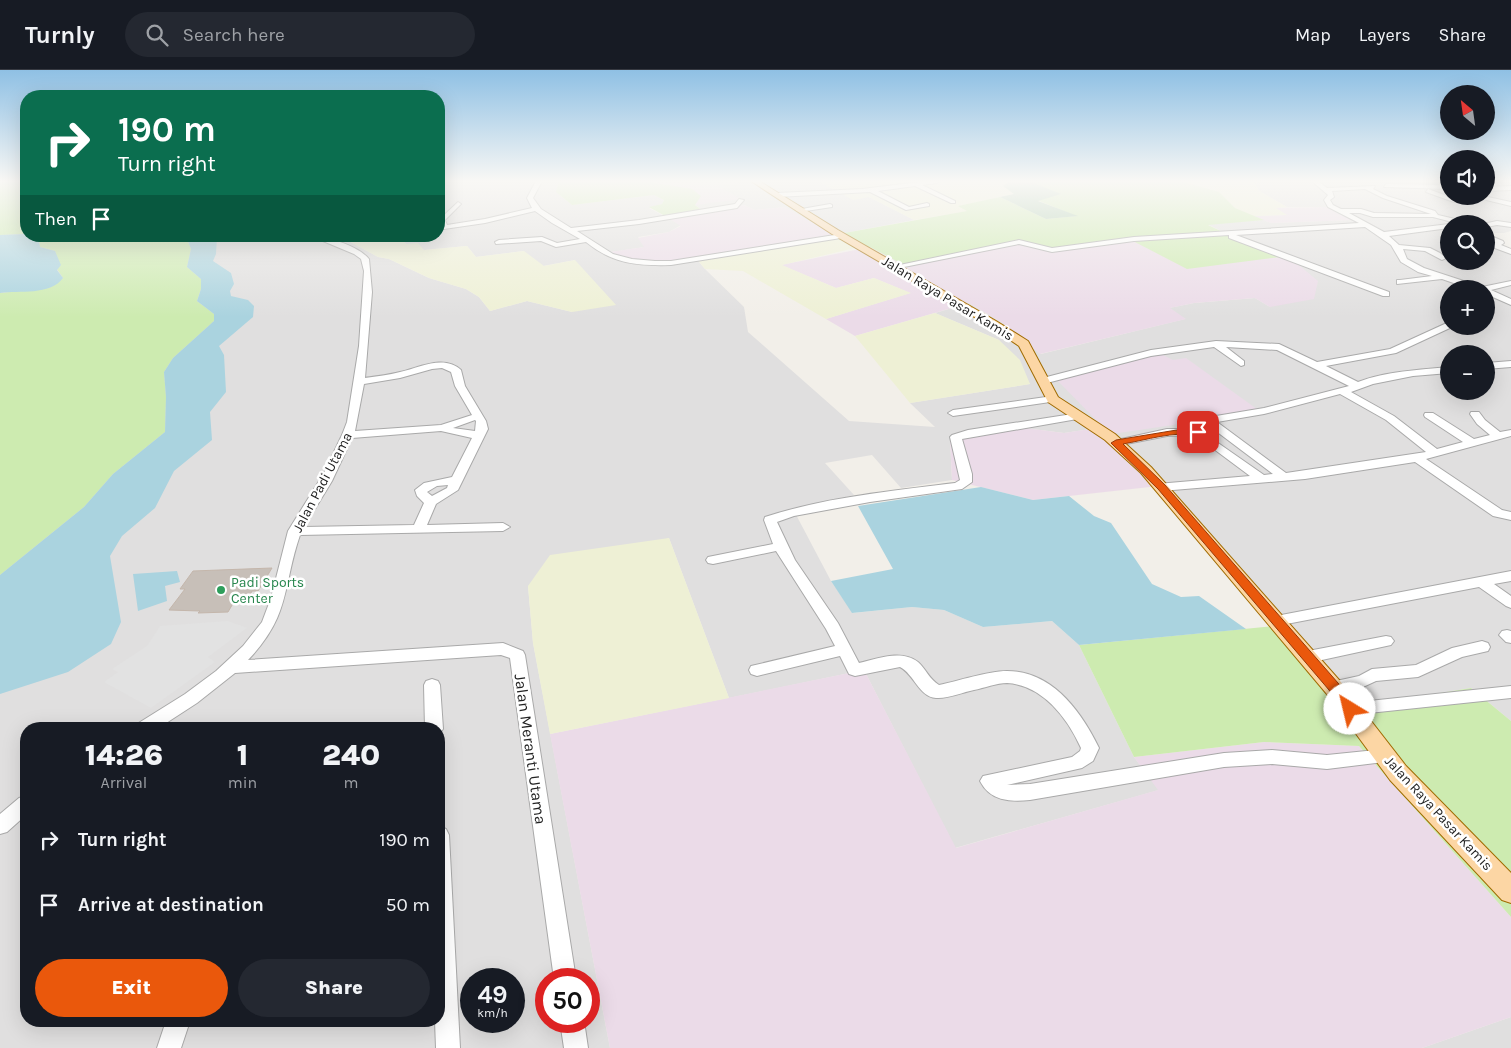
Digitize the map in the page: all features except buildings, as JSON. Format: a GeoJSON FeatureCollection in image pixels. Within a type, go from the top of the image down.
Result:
{"type":"FeatureCollection","features":[{"type":"Feature","properties":{"kind":"main road","name":"Jalan Raya Pasar Kamis"},"geometry":{"type":"LineString","coordinates":[[826,227],[1012,335],[1024,344],[1054,399],[1116,443],[1161,487],[1334,687],[1398,773],[1511,890]]}},
{"type":"Feature","properties":{"kind":"street"},"geometry":{"type":"LineString","coordinates":[[564,227],[609,256],[653,264],[841,236]]}},
{"type":"Feature","properties":{"kind":"street"},"geometry":{"type":"LineString","coordinates":[[571,230],[597,227]]}},
{"type":"Feature","properties":{"kind":"street"},"geometry":{"type":"LineString","coordinates":[[894,267],[1019,242],[1052,250],[1134,239],[1341,227]]}},
{"type":"Feature","properties":{"kind":"street"},"geometry":{"type":"LineString","coordinates":[[1368,227],[1399,247],[1403,252],[1404,260],[1421,270],[1449,280]]}},
{"type":"Feature","properties":{"kind":"street"},"geometry":{"type":"LineString","coordinates":[[1381,235],[1428,227]]}},
{"type":"Feature","properties":{"kind":"street"},"geometry":{"type":"LineString","coordinates":[[1227,234],[1386,294]]}},
{"type":"Feature","properties":{"kind":"street"},"geometry":{"type":"LineString","coordinates":[[499,242],[542,239],[556,245],[587,240]]}},
{"type":"Feature","properties":{"kind":"street","name":"Jalan Padi Utama"},"geometry":{"type":"LineString","coordinates":[[154,722],[200,693],[231,667],[263,634],[281,593],[288,557],[296,531],[329,475],[354,419],[364,351],[368,285],[367,265],[362,255],[330,242]]}},
{"type":"Feature","properties":{"kind":"street"},"geometry":{"type":"LineString","coordinates":[[1495,245],[1511,252]]}},
{"type":"Feature","properties":{"kind":"street"},"geometry":{"type":"LineString","coordinates":[[1399,247],[1428,249],[1436,251],[1440,256]]}},
{"type":"Feature","properties":{"kind":"street"},"geometry":{"type":"LineString","coordinates":[[1400,282],[1442,278]]}},
{"type":"Feature","properties":{"kind":"street"},"geometry":{"type":"LineString","coordinates":[[1495,287],[1511,283]]}},
{"type":"Feature","properties":{"kind":"street"},"geometry":{"type":"LineString","coordinates":[[1495,295],[1511,302]]}},
{"type":"Feature","properties":{"kind":"street"},"geometry":{"type":"LineString","coordinates":[[1318,365],[1393,351],[1440,329]]}},
{"type":"Feature","properties":{"kind":"street"},"geometry":{"type":"LineString","coordinates":[[1044,381],[1151,352],[1216,344],[1279,347],[1357,386]]}},
{"type":"Feature","properties":{"kind":"street"},"geometry":{"type":"LineString","coordinates":[[1216,344],[1241,363]]}},
{"type":"Feature","properties":{"kind":"street"},"geometry":{"type":"LineString","coordinates":[[1495,365],[1511,364]]}},
{"type":"Feature","properties":{"kind":"street"},"geometry":{"type":"LineString","coordinates":[[358,382],[405,374],[428,366],[451,368],[456,370],[460,386],[478,416],[482,429],[456,480],[425,486],[421,490],[421,493],[431,502],[418,529]]}},
{"type":"Feature","properties":{"kind":"street"},"geometry":{"type":"LineString","coordinates":[[1284,477],[1208,420],[1264,411],[1413,373],[1440,371]]}},
{"type":"Feature","properties":{"kind":"street"},"geometry":{"type":"LineString","coordinates":[[1342,391],[1390,418],[1436,454]]}},
{"type":"Feature","properties":{"kind":"street"},"geometry":{"type":"LineString","coordinates":[[954,413],[1054,399]]}},
{"type":"Feature","properties":{"kind":"street"},"geometry":{"type":"LineString","coordinates":[[1475,414],[1481,422],[1498,436]]}},
{"type":"Feature","properties":{"kind":"street"},"geometry":{"type":"LineString","coordinates":[[1429,415],[1472,443]]}},
{"type":"Feature","properties":{"kind":"street"},"geometry":{"type":"LineString","coordinates":[[348,435],[442,428],[478,416]]}},
{"type":"Feature","properties":{"kind":"street"},"geometry":{"type":"LineString","coordinates":[[1079,416],[958,436],[956,440],[966,474],[966,482],[963,485],[870,498],[773,518],[769,523],[788,561],[833,627],[855,670],[894,660],[909,664],[927,686],[937,692],[1005,677],[1014,677],[1032,682],[1055,698],[1076,722],[1085,737],[1090,748],[1087,756],[1076,763],[989,781],[998,791],[1005,793],[1030,792],[1224,760],[1272,757],[1326,762],[1386,756]]}},
{"type":"Feature","properties":{"kind":"street"},"geometry":{"type":"LineString","coordinates":[[442,428],[453,432],[478,435]]}},
{"type":"Feature","properties":{"kind":"street"},"geometry":{"type":"LineString","coordinates":[[1116,443],[1172,433],[1198,432],[1262,479]]}},
{"type":"Feature","properties":{"kind":"street"},"geometry":{"type":"LineString","coordinates":[[1161,487],[1284,477],[1417,458],[1511,434]]}},
{"type":"Feature","properties":{"kind":"street"},"geometry":{"type":"LineString","coordinates":[[1417,458],[1498,513],[1511,516]]}},
{"type":"Feature","properties":{"kind":"street"},"geometry":{"type":"LineString","coordinates":[[296,531],[503,527]]}},
{"type":"Feature","properties":{"kind":"street"},"geometry":{"type":"LineString","coordinates":[[712,560],[781,546]]}},
{"type":"Feature","properties":{"kind":"street"},"geometry":{"type":"LineString","coordinates":[[1276,621],[1511,576]]}},
{"type":"Feature","properties":{"kind":"street"},"geometry":{"type":"LineString","coordinates":[[1482,582],[1511,603]]}},
{"type":"Feature","properties":{"kind":"street"},"geometry":{"type":"LineString","coordinates":[[1308,657],[1386,641]]}},
{"type":"Feature","properties":{"kind":"street"},"geometry":{"type":"LineString","coordinates":[[1334,687],[1363,681],[1372,675],[1418,671],[1458,652],[1482,647]]}},
{"type":"Feature","properties":{"kind":"street","name":"Jalan Meranti Utama"},"geometry":{"type":"LineString","coordinates":[[231,667],[503,649],[517,655],[563,968]]}},
{"type":"Feature","properties":{"kind":"street"},"geometry":{"type":"LineString","coordinates":[[757,670],[844,650]]}},
{"type":"Feature","properties":{"kind":"street"},"geometry":{"type":"LineString","coordinates":[[432,685],[434,722]]}},
{"type":"Feature","properties":{"kind":"street"},"geometry":{"type":"LineString","coordinates":[[1350,709],[1511,692]]}},
{"type":"Feature","properties":{"kind":"street"},"geometry":{"type":"LineString","coordinates":[[0,826],[20,809]]}},
{"type":"Feature","properties":{"kind":"street"},"geometry":{"type":"LineString","coordinates":[[445,987],[448,1048]]}},
{"type":"Feature","properties":{"kind":"street"},"geometry":{"type":"LineString","coordinates":[[169,1048],[176,1027]]}},
{"type":"Feature","properties":{"kind":"street"},"geometry":{"type":"LineString","coordinates":[[574,1033],[576,1048]]}},
{"type":"Feature","properties":{"kind":"shaded area"},"geometry":{"type":"Polygon","coordinates":[[[0,227],[20,227],[20,242],[351,242],[378,257],[389,259],[429,278],[466,289],[479,297],[490,311],[527,301],[572,312],[575,260],[543,266],[523,251],[476,257],[467,246],[424,250],[404,242],[445,242],[445,227],[678,227],[669,232],[638,237],[645,247],[611,252],[645,264],[695,257],[744,307],[748,332],[849,421],[935,427],[910,403],[1030,384],[999,340],[935,313],[969,303],[1001,322],[1041,354],[1185,319],[1169,308],[1194,303],[1255,298],[1270,307],[1227,234],[1212,227],[1440,227],[1440,270],[1495,270],[1495,242],[1511,252],[1511,721],[1471,688],[1360,706],[1104,427],[1064,433],[1025,428],[950,439],[952,480],[901,488],[872,455],[825,463],[854,495],[793,509],[831,581],[853,613],[912,607],[944,610],[983,627],[1052,621],[1079,645],[1134,757],[1159,790],[955,848],[864,670],[729,698],[669,538],[528,586],[533,643],[595,968],[535,968],[535,1033],[600,1033],[600,995],[610,1048],[0,1048],[0,227]]]}},
{"type":"Feature","properties":{"kind":"shaded area"},"geometry":{"type":"Polygon","coordinates":[[[680,227],[819,227],[833,235],[734,252],[645,264],[610,252],[644,247],[638,238],[669,232],[680,227]]]}},
{"type":"Feature","properties":{"kind":"shaded area"},"geometry":{"type":"Polygon","coordinates":[[[819,227],[878,227],[833,235],[819,227]]]}},
{"type":"Feature","properties":{"kind":"shaded area"},"geometry":{"type":"Polygon","coordinates":[[[1495,227],[1511,227],[1511,231],[1495,233],[1495,227]]]}},
{"type":"Feature","properties":{"kind":"shaded area"},"geometry":{"type":"Polygon","coordinates":[[[1131,240],[1288,256],[1318,281],[1314,299],[1270,307],[1255,298],[1194,303],[1170,308],[1186,319],[1040,354],[1001,322],[969,303],[855,336],[826,319],[910,293],[874,278],[836,288],[781,265],[870,247],[904,265],[1020,244],[1131,240]]]}},
{"type":"Feature","properties":{"kind":"shaded area"},"geometry":{"type":"Polygon","coordinates":[[[1155,351],[1173,360],[1186,358],[1261,412],[1112,434],[1159,486],[1033,500],[952,480],[950,439],[1025,428],[1064,433],[1103,427],[1055,378],[1155,351]]]}},
{"type":"Feature","properties":{"kind":"shaded area"},"geometry":{"type":"Polygon","coordinates":[[[228,621],[247,628],[208,657],[215,662],[151,708],[104,682],[118,672],[112,669],[147,646],[160,626],[228,621]]]}},
{"type":"Feature","properties":{"kind":"shaded area"},"geometry":{"type":"Polygon","coordinates":[[[864,670],[956,848],[1158,790],[1134,757],[1264,742],[1359,746],[1511,917],[1511,1017],[1422,1048],[610,1048],[600,996],[600,968],[595,968],[550,734],[864,670]]]}},
{"type":"Feature","properties":{"kind":"shaded area"},"geometry":{"type":"Polygon","coordinates":[[[1511,1017],[1511,1048],[1422,1048],[1511,1017]]]}},
{"type":"Feature","properties":{"kind":"green space"},"geometry":{"type":"Polygon","coordinates":[[[0,227],[20,227],[20,234],[0,235],[0,227]]]}},
{"type":"Feature","properties":{"kind":"green space"},"geometry":{"type":"Polygon","coordinates":[[[880,227],[1211,227],[1288,256],[1187,269],[1131,240],[1046,251],[1020,244],[904,265],[870,247],[855,248],[833,235],[880,227]]]}},
{"type":"Feature","properties":{"kind":"green space"},"geometry":{"type":"Polygon","coordinates":[[[833,235],[855,248],[782,265],[836,288],[874,278],[911,293],[826,319],[743,271],[705,269],[695,257],[734,252],[833,235]]]}},
{"type":"Feature","properties":{"kind":"green space"},"geometry":{"type":"Polygon","coordinates":[[[39,242],[188,242],[191,249],[187,267],[201,279],[201,289],[197,301],[214,314],[214,321],[173,358],[164,372],[166,397],[165,432],[113,474],[84,507],[0,575],[0,293],[49,288],[63,278],[57,269],[58,262],[55,251],[40,247],[39,242]]]}},
{"type":"Feature","properties":{"kind":"green space"},"geometry":{"type":"Polygon","coordinates":[[[351,242],[418,243],[424,250],[467,246],[476,257],[524,251],[544,266],[575,260],[616,305],[572,312],[527,301],[490,311],[479,297],[466,289],[429,278],[389,259],[378,257],[351,242]]]}},
{"type":"Feature","properties":{"kind":"green space"},"geometry":{"type":"Polygon","coordinates":[[[935,313],[999,340],[1020,360],[1030,384],[910,403],[855,336],[935,313]]]}},
{"type":"Feature","properties":{"kind":"green space"},"geometry":{"type":"Polygon","coordinates":[[[669,538],[729,698],[550,734],[533,643],[528,586],[550,555],[669,538]]]}},
{"type":"Feature","properties":{"kind":"green space"},"geometry":{"type":"Polygon","coordinates":[[[1286,625],[1360,706],[1471,688],[1511,721],[1511,917],[1359,746],[1264,742],[1134,757],[1079,645],[1286,625]]]}},
{"type":"Feature","properties":{"kind":"water"},"geometry":{"type":"Polygon","coordinates":[[[20,234],[20,242],[39,242],[40,247],[55,251],[61,265],[57,270],[63,278],[50,288],[42,290],[0,293],[0,235],[20,234]]]}},
{"type":"Feature","properties":{"kind":"water"},"geometry":{"type":"Polygon","coordinates":[[[188,242],[217,242],[216,254],[213,261],[231,273],[234,284],[230,291],[231,296],[248,300],[254,306],[253,317],[219,346],[224,355],[226,392],[210,412],[212,440],[174,471],[155,508],[122,536],[110,556],[121,622],[111,644],[68,672],[0,694],[0,575],[84,507],[113,474],[165,432],[166,397],[164,372],[173,358],[214,321],[214,314],[197,301],[201,289],[201,279],[187,267],[191,249],[188,242]]]}},
{"type":"Feature","properties":{"kind":"water"},"geometry":{"type":"Polygon","coordinates":[[[981,487],[1033,500],[1069,496],[1094,516],[1111,523],[1152,584],[1181,597],[1199,596],[1246,629],[1079,645],[1052,621],[983,627],[944,610],[912,607],[852,613],[831,581],[893,569],[858,506],[981,487]]]}},
{"type":"Feature","properties":{"kind":"water"},"geometry":{"type":"Polygon","coordinates":[[[177,571],[180,582],[165,586],[167,601],[138,611],[133,574],[177,571]]]}},
{"type":"Feature","properties":{"kind":"place","name":"Padi Sports Center"},"geometry":{"type":"Point","coordinates":[221,590]}},
{"type":"Feature","properties":{"kind":"route"},"geometry":{"type":"LineString","coordinates":[[1198,432],[1172,433],[1116,443],[1146,470],[1161,487],[1334,687],[1350,709]]}}]}
